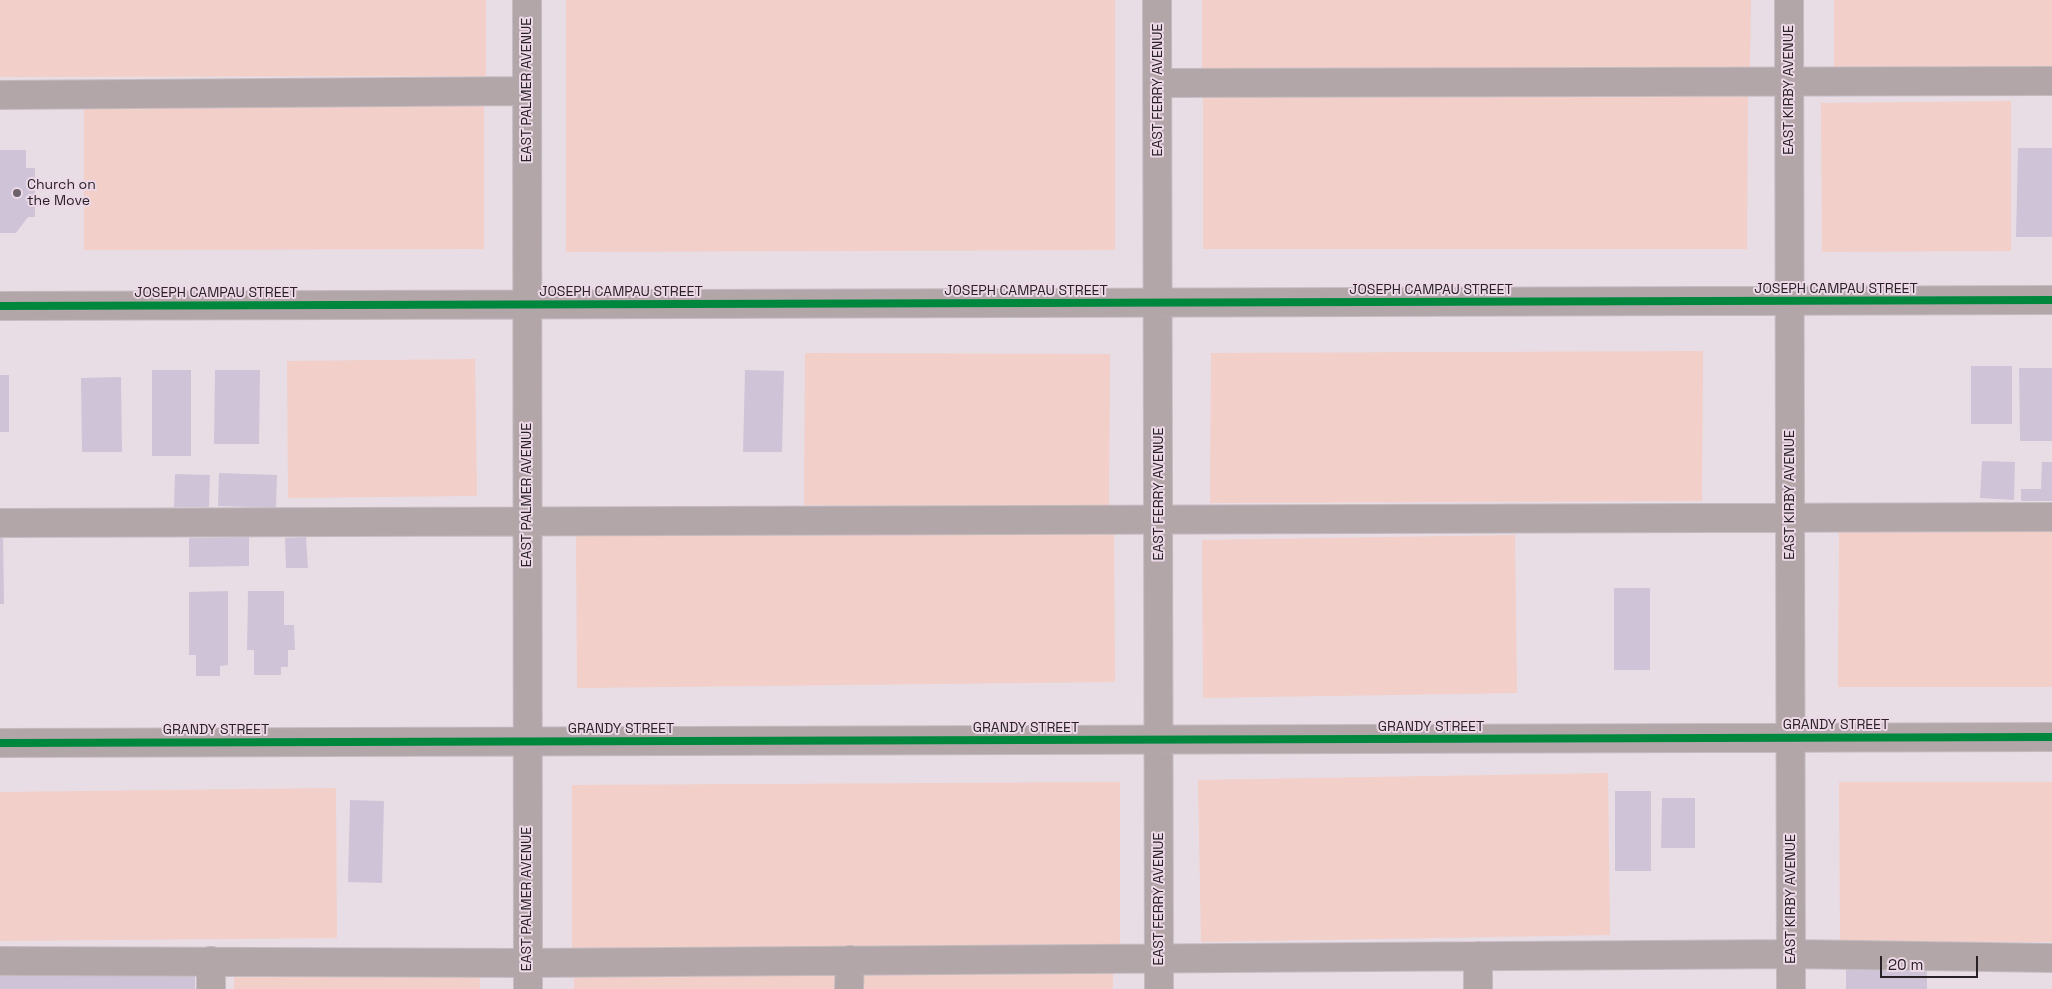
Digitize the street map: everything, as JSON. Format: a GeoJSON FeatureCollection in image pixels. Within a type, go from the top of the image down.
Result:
{"type":"FeatureCollection","features":[{"type":"Feature","properties":{"kind":"street","name":"EAST PALMER AVENUE"},"geometry":{"type":"LineString","coordinates":[[527,0],[528,976]]}},
{"type":"Feature","properties":{"kind":"street","name":"EAST FERRY AVENUE"},"geometry":{"type":"LineString","coordinates":[[1157,0],[1159,989]]}},
{"type":"Feature","properties":{"kind":"street","name":"EAST KIRBY AVENUE"},"geometry":{"type":"LineString","coordinates":[[1789,0],[1791,989]]}},
{"type":"Feature","properties":{"kind":"street"},"geometry":{"type":"LineString","coordinates":[[1158,83],[2052,81]]}},
{"type":"Feature","properties":{"kind":"street"},"geometry":{"type":"LineString","coordinates":[[0,95],[527,91]]}},
{"type":"Feature","properties":{"kind":"street","name":"JOSEPH CAMPAU STREET"},"geometry":{"type":"LineString","coordinates":[[0,306],[2052,300]]}},
{"type":"Feature","properties":{"kind":"street"},"geometry":{"type":"LineString","coordinates":[[0,523],[2052,517]]}},
{"type":"Feature","properties":{"kind":"street","name":"GRANDY STREET"},"geometry":{"type":"LineString","coordinates":[[0,743],[2052,737]]}},
{"type":"Feature","properties":{"kind":"street"},"geometry":{"type":"LineString","coordinates":[[0,962],[211,961],[528,976],[850,960],[1791,954],[2052,958]]}},
{"type":"Feature","properties":{"kind":"street"},"geometry":{"type":"LineString","coordinates":[[1478,956],[1478,989]]}},
{"type":"Feature","properties":{"kind":"street"},"geometry":{"type":"LineString","coordinates":[[849,989],[850,960]]}},
{"type":"Feature","properties":{"kind":"street"},"geometry":{"type":"LineString","coordinates":[[211,961],[211,989]]}},
{"type":"Feature","properties":{"kind":"shaded area"},"geometry":{"type":"Polygon","coordinates":[[[0,0],[486,0],[486,76],[0,77],[0,0]]]}},
{"type":"Feature","properties":{"kind":"shaded area"},"geometry":{"type":"Polygon","coordinates":[[[566,0],[1115,0],[1115,250],[566,252],[566,0]]]}},
{"type":"Feature","properties":{"kind":"shaded area"},"geometry":{"type":"Polygon","coordinates":[[[1202,0],[1751,0],[1750,69],[1202,68],[1202,0]]]}},
{"type":"Feature","properties":{"kind":"shaded area"},"geometry":{"type":"Polygon","coordinates":[[[1834,0],[2052,0],[2052,69],[1834,69],[1834,0]]]}},
{"type":"Feature","properties":{"kind":"shaded area"},"geometry":{"type":"Polygon","coordinates":[[[1748,93],[1747,249],[1203,249],[1203,94],[1748,93]]]}},
{"type":"Feature","properties":{"kind":"shaded area"},"geometry":{"type":"Polygon","coordinates":[[[484,100],[484,249],[84,250],[84,101],[484,100]]]}},
{"type":"Feature","properties":{"kind":"shaded area"},"geometry":{"type":"Polygon","coordinates":[[[2011,101],[2011,251],[1822,252],[1821,103],[2011,101]]]}},
{"type":"Feature","properties":{"kind":"shaded area"},"geometry":{"type":"Polygon","coordinates":[[[1703,351],[1702,501],[1210,503],[1211,353],[1703,351]]]}},
{"type":"Feature","properties":{"kind":"shaded area"},"geometry":{"type":"Polygon","coordinates":[[[805,353],[1110,354],[1109,506],[804,505],[805,353]]]}},
{"type":"Feature","properties":{"kind":"shaded area"},"geometry":{"type":"Polygon","coordinates":[[[475,359],[477,496],[288,498],[287,361],[475,359]]]}},
{"type":"Feature","properties":{"kind":"shaded area"},"geometry":{"type":"Polygon","coordinates":[[[1839,527],[2052,527],[2052,687],[1838,687],[1839,527]]]}},
{"type":"Feature","properties":{"kind":"shaded area"},"geometry":{"type":"Polygon","coordinates":[[[1114,528],[1115,682],[577,688],[576,534],[1114,528]]]}},
{"type":"Feature","properties":{"kind":"shaded area"},"geometry":{"type":"Polygon","coordinates":[[[1515,535],[1517,693],[1203,698],[1202,540],[1515,535]]]}},
{"type":"Feature","properties":{"kind":"shaded area"},"geometry":{"type":"Polygon","coordinates":[[[1608,773],[1610,935],[1201,942],[1198,780],[1608,773]]]}},
{"type":"Feature","properties":{"kind":"shaded area"},"geometry":{"type":"Polygon","coordinates":[[[1120,782],[1120,946],[572,949],[572,785],[1120,782]]]}},
{"type":"Feature","properties":{"kind":"shaded area"},"geometry":{"type":"Polygon","coordinates":[[[1839,782],[2052,782],[2052,942],[1840,943],[1839,782]]]}},
{"type":"Feature","properties":{"kind":"shaded area"},"geometry":{"type":"Polygon","coordinates":[[[336,788],[337,938],[0,941],[0,792],[336,788]]]}},
{"type":"Feature","properties":{"kind":"shaded area"},"geometry":{"type":"Polygon","coordinates":[[[1113,972],[1113,989],[862,989],[862,973],[1113,972]]]}},
{"type":"Feature","properties":{"kind":"shaded area"},"geometry":{"type":"Polygon","coordinates":[[[574,976],[836,976],[836,989],[574,989],[574,976]]]}},
{"type":"Feature","properties":{"kind":"shaded area"},"geometry":{"type":"Polygon","coordinates":[[[234,977],[480,977],[480,989],[234,989],[234,977]]]}},
{"type":"Feature","properties":{"kind":"building"},"geometry":{"type":"Polygon","coordinates":[[[2018,148],[2052,148],[2052,237],[2016,237],[2018,148]]]}},
{"type":"Feature","properties":{"kind":"building","name":"Church on the Move"},"geometry":{"type":"Polygon","coordinates":[[[0,150],[26,150],[26,168],[35,168],[35,217],[28,217],[16,233],[0,233],[0,150]]]}},
{"type":"Feature","properties":{"kind":"building"},"geometry":{"type":"Polygon","coordinates":[[[1971,366],[2012,366],[2012,424],[1971,424],[1971,366]]]}},
{"type":"Feature","properties":{"kind":"building"},"geometry":{"type":"Polygon","coordinates":[[[2019,368],[2052,368],[2052,441],[2020,441],[2019,368]]]}},
{"type":"Feature","properties":{"kind":"building"},"geometry":{"type":"Polygon","coordinates":[[[152,370],[191,370],[191,456],[152,456],[152,370]]]}},
{"type":"Feature","properties":{"kind":"building"},"geometry":{"type":"Polygon","coordinates":[[[215,370],[260,370],[259,444],[214,444],[215,370]]]}},
{"type":"Feature","properties":{"kind":"building"},"geometry":{"type":"Polygon","coordinates":[[[745,370],[784,371],[782,452],[743,452],[745,370]]]}},
{"type":"Feature","properties":{"kind":"building"},"geometry":{"type":"Polygon","coordinates":[[[0,375],[9,375],[9,432],[0,432],[0,375]]]}},
{"type":"Feature","properties":{"kind":"building"},"geometry":{"type":"Polygon","coordinates":[[[121,377],[122,452],[82,452],[81,378],[121,377]]]}},
{"type":"Feature","properties":{"kind":"building"},"geometry":{"type":"Polygon","coordinates":[[[1982,461],[2015,462],[2014,500],[1980,498],[1982,461]]]}},
{"type":"Feature","properties":{"kind":"building"},"geometry":{"type":"Polygon","coordinates":[[[2042,462],[2052,462],[2052,501],[2021,501],[2021,489],[2041,489],[2042,462]]]}},
{"type":"Feature","properties":{"kind":"building"},"geometry":{"type":"Polygon","coordinates":[[[219,473],[277,475],[276,508],[218,506],[219,473]]]}},
{"type":"Feature","properties":{"kind":"building"},"geometry":{"type":"Polygon","coordinates":[[[175,474],[210,475],[209,507],[174,507],[175,474]]]}},
{"type":"Feature","properties":{"kind":"building"},"geometry":{"type":"Polygon","coordinates":[[[0,535],[3,535],[4,604],[0,604],[0,535]]]}},
{"type":"Feature","properties":{"kind":"building"},"geometry":{"type":"Polygon","coordinates":[[[249,537],[249,566],[189,567],[189,538],[249,537]]]}},
{"type":"Feature","properties":{"kind":"building"},"geometry":{"type":"Polygon","coordinates":[[[306,537],[308,568],[286,568],[285,538],[306,537]]]}},
{"type":"Feature","properties":{"kind":"building"},"geometry":{"type":"Polygon","coordinates":[[[1614,588],[1650,588],[1650,670],[1614,670],[1614,588]]]}},
{"type":"Feature","properties":{"kind":"building"},"geometry":{"type":"Polygon","coordinates":[[[228,591],[228,665],[220,666],[220,676],[196,676],[196,655],[189,655],[189,592],[228,591]]]}},
{"type":"Feature","properties":{"kind":"building"},"geometry":{"type":"Polygon","coordinates":[[[248,591],[284,591],[284,625],[294,625],[295,650],[288,650],[288,667],[281,667],[281,675],[254,675],[254,650],[247,650],[248,591]]]}},
{"type":"Feature","properties":{"kind":"building"},"geometry":{"type":"Polygon","coordinates":[[[1615,791],[1651,791],[1651,871],[1615,871],[1615,791]]]}},
{"type":"Feature","properties":{"kind":"building"},"geometry":{"type":"Polygon","coordinates":[[[1662,798],[1695,798],[1695,848],[1661,848],[1662,798]]]}},
{"type":"Feature","properties":{"kind":"building"},"geometry":{"type":"Polygon","coordinates":[[[350,800],[384,801],[382,883],[348,882],[350,800]]]}},
{"type":"Feature","properties":{"kind":"building"},"geometry":{"type":"Polygon","coordinates":[[[1846,970],[1927,970],[1927,989],[1846,989],[1846,970]]]}},
{"type":"Feature","properties":{"kind":"building"},"geometry":{"type":"Polygon","coordinates":[[[195,973],[195,989],[0,989],[0,974],[195,973]]]}},
{"type":"Feature","properties":{"kind":"cycle path"},"geometry":{"type":"LineString","coordinates":[[0,306],[2052,300]]}},
{"type":"Feature","properties":{"kind":"cycle path"},"geometry":{"type":"LineString","coordinates":[[0,743],[2052,737]]}},
{"type":"Feature","properties":{"kind":"place","name":"Church on the Move"},"geometry":{"type":"Point","coordinates":[17,193]}}]}
